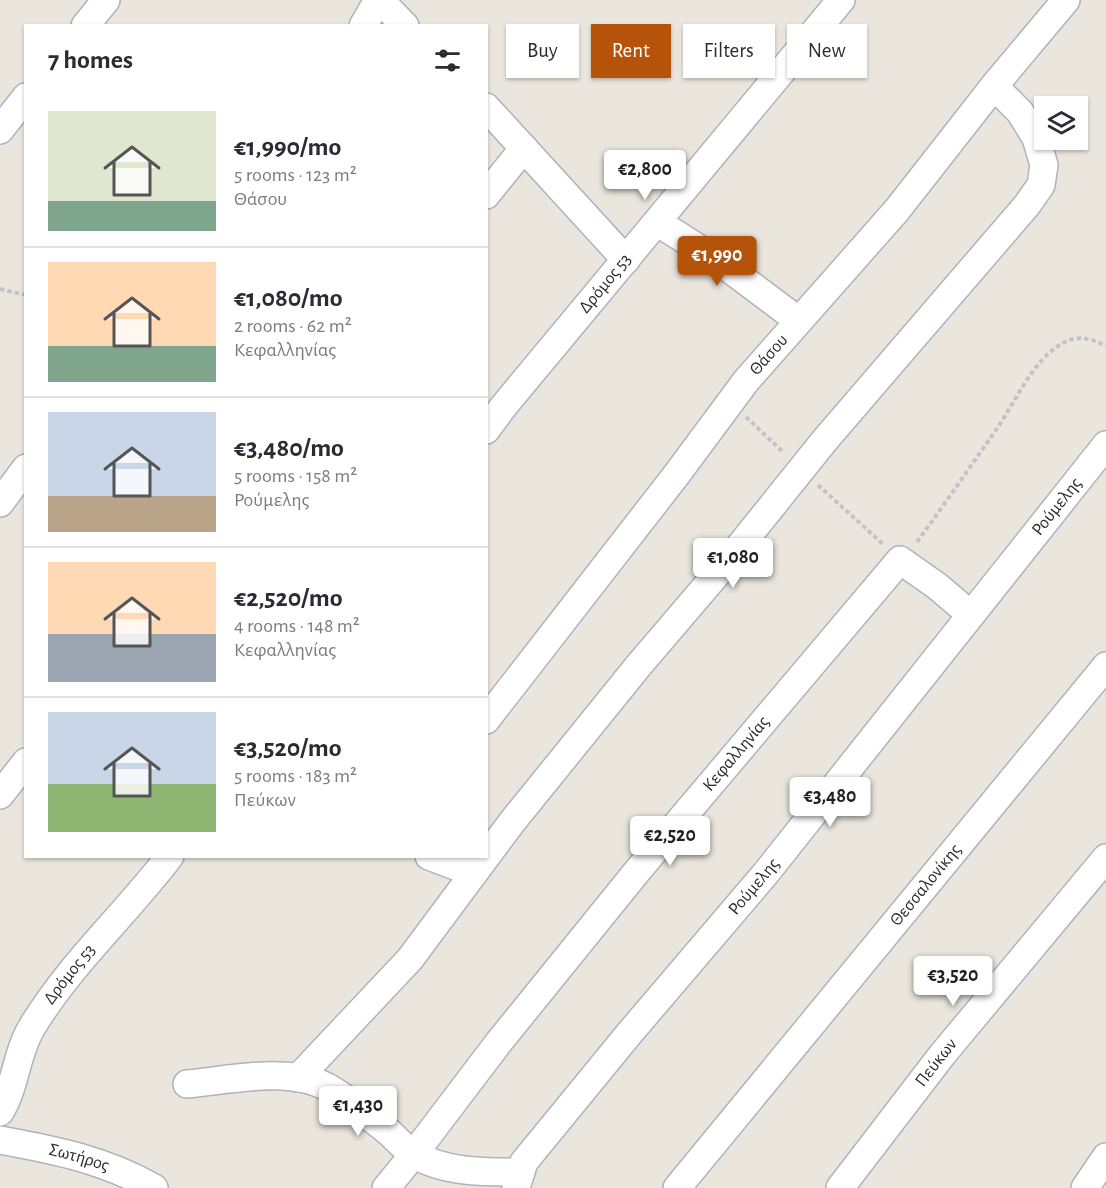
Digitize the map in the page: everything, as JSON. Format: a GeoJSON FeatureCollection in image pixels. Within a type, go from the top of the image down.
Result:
{"type":"FeatureCollection","features":[{"type":"Feature","properties":{"kind":"street"},"geometry":{"type":"LineString","coordinates":[[87,24],[106,0]]}},
{"type":"Feature","properties":{"kind":"street"},"geometry":{"type":"LineString","coordinates":[[364,24],[379,0],[403,24]]}},
{"type":"Feature","properties":{"kind":"street","name":"Δρόμος 53"},"geometry":{"type":"LineString","coordinates":[[488,427],[841,0]]}},
{"type":"Feature","properties":{"kind":"street","name":"Θάσου"},"geometry":{"type":"LineString","coordinates":[[488,717],[746,381],[897,210],[994,86],[1066,0]]}},
{"type":"Feature","properties":{"kind":"street"},"geometry":{"type":"LineString","coordinates":[[488,855],[639,665],[727,562],[801,470],[1027,205],[1041,185],[1044,165],[1036,138],[1020,112],[994,86]]}},
{"type":"Feature","properties":{"kind":"street"},"geometry":{"type":"LineString","coordinates":[[0,130],[24,100]]}},
{"type":"Feature","properties":{"kind":"street"},"geometry":{"type":"LineString","coordinates":[[488,109],[626,260]]}},
{"type":"Feature","properties":{"kind":"street"},"geometry":{"type":"LineString","coordinates":[[488,193],[524,148]]}},
{"type":"Feature","properties":{"kind":"street"},"geometry":{"type":"LineString","coordinates":[[657,222],[723,264],[799,321]]}},
{"type":"Feature","properties":{"kind":"street","name":"Ρούμελης"},"geometry":{"type":"LineString","coordinates":[[518,1180],[524,1162],[765,873],[1106,445]]}},
{"type":"Feature","properties":{"kind":"street"},"geometry":{"type":"LineString","coordinates":[[0,503],[24,471]]}},
{"type":"Feature","properties":{"kind":"street"},"geometry":{"type":"LineString","coordinates":[[900,560],[937,586],[970,614]]}},
{"type":"Feature","properties":{"kind":"street","name":"Κεφαλληνίας"},"geometry":{"type":"LineString","coordinates":[[386,1188],[414,1155],[499,1042],[639,869],[900,560]]}},
{"type":"Feature","properties":{"kind":"street","name":"Θεσσαλονίκης"},"geometry":{"type":"LineString","coordinates":[[677,1188],[1106,666]]}},
{"type":"Feature","properties":{"kind":"street"},"geometry":{"type":"LineString","coordinates":[[0,795],[24,765]]}},
{"type":"Feature","properties":{"kind":"street","name":"Δρόμος 53"},"geometry":{"type":"LineString","coordinates":[[0,1112],[6,1101],[23,1042],[32,1026],[66,977],[168,858]]}},
{"type":"Feature","properties":{"kind":"street"},"geometry":{"type":"LineString","coordinates":[[434,858],[474,873]]}},
{"type":"Feature","properties":{"kind":"street"},"geometry":{"type":"LineString","coordinates":[[298,1078],[410,959],[486,858]]}},
{"type":"Feature","properties":{"kind":"street","name":"Πεύκων"},"geometry":{"type":"LineString","coordinates":[[840,1188],[942,1056],[1106,858]]}},
{"type":"Feature","properties":{"kind":"street"},"geometry":{"type":"LineString","coordinates":[[187,1084],[279,1076],[298,1078],[326,1087],[380,1125],[414,1155],[444,1166],[492,1172],[518,1180]]}},
{"type":"Feature","properties":{"kind":"street","name":"Σωτήρος"},"geometry":{"type":"LineString","coordinates":[[0,1140],[70,1153],[124,1181],[154,1188]]}},
{"type":"Feature","properties":{"kind":"street"},"geometry":{"type":"LineString","coordinates":[[1085,1188],[1106,1157]]}},
{"type":"Feature","properties":{"kind":"path"},"geometry":{"type":"LineString","coordinates":[[0,289],[24,295]]}},
{"type":"Feature","properties":{"kind":"path"},"geometry":{"type":"LineString","coordinates":[[731,402],[801,470],[900,560],[917,542],[998,427],[1023,385],[1048,355],[1062,344],[1077,338],[1093,340],[1106,346]]}}]}
